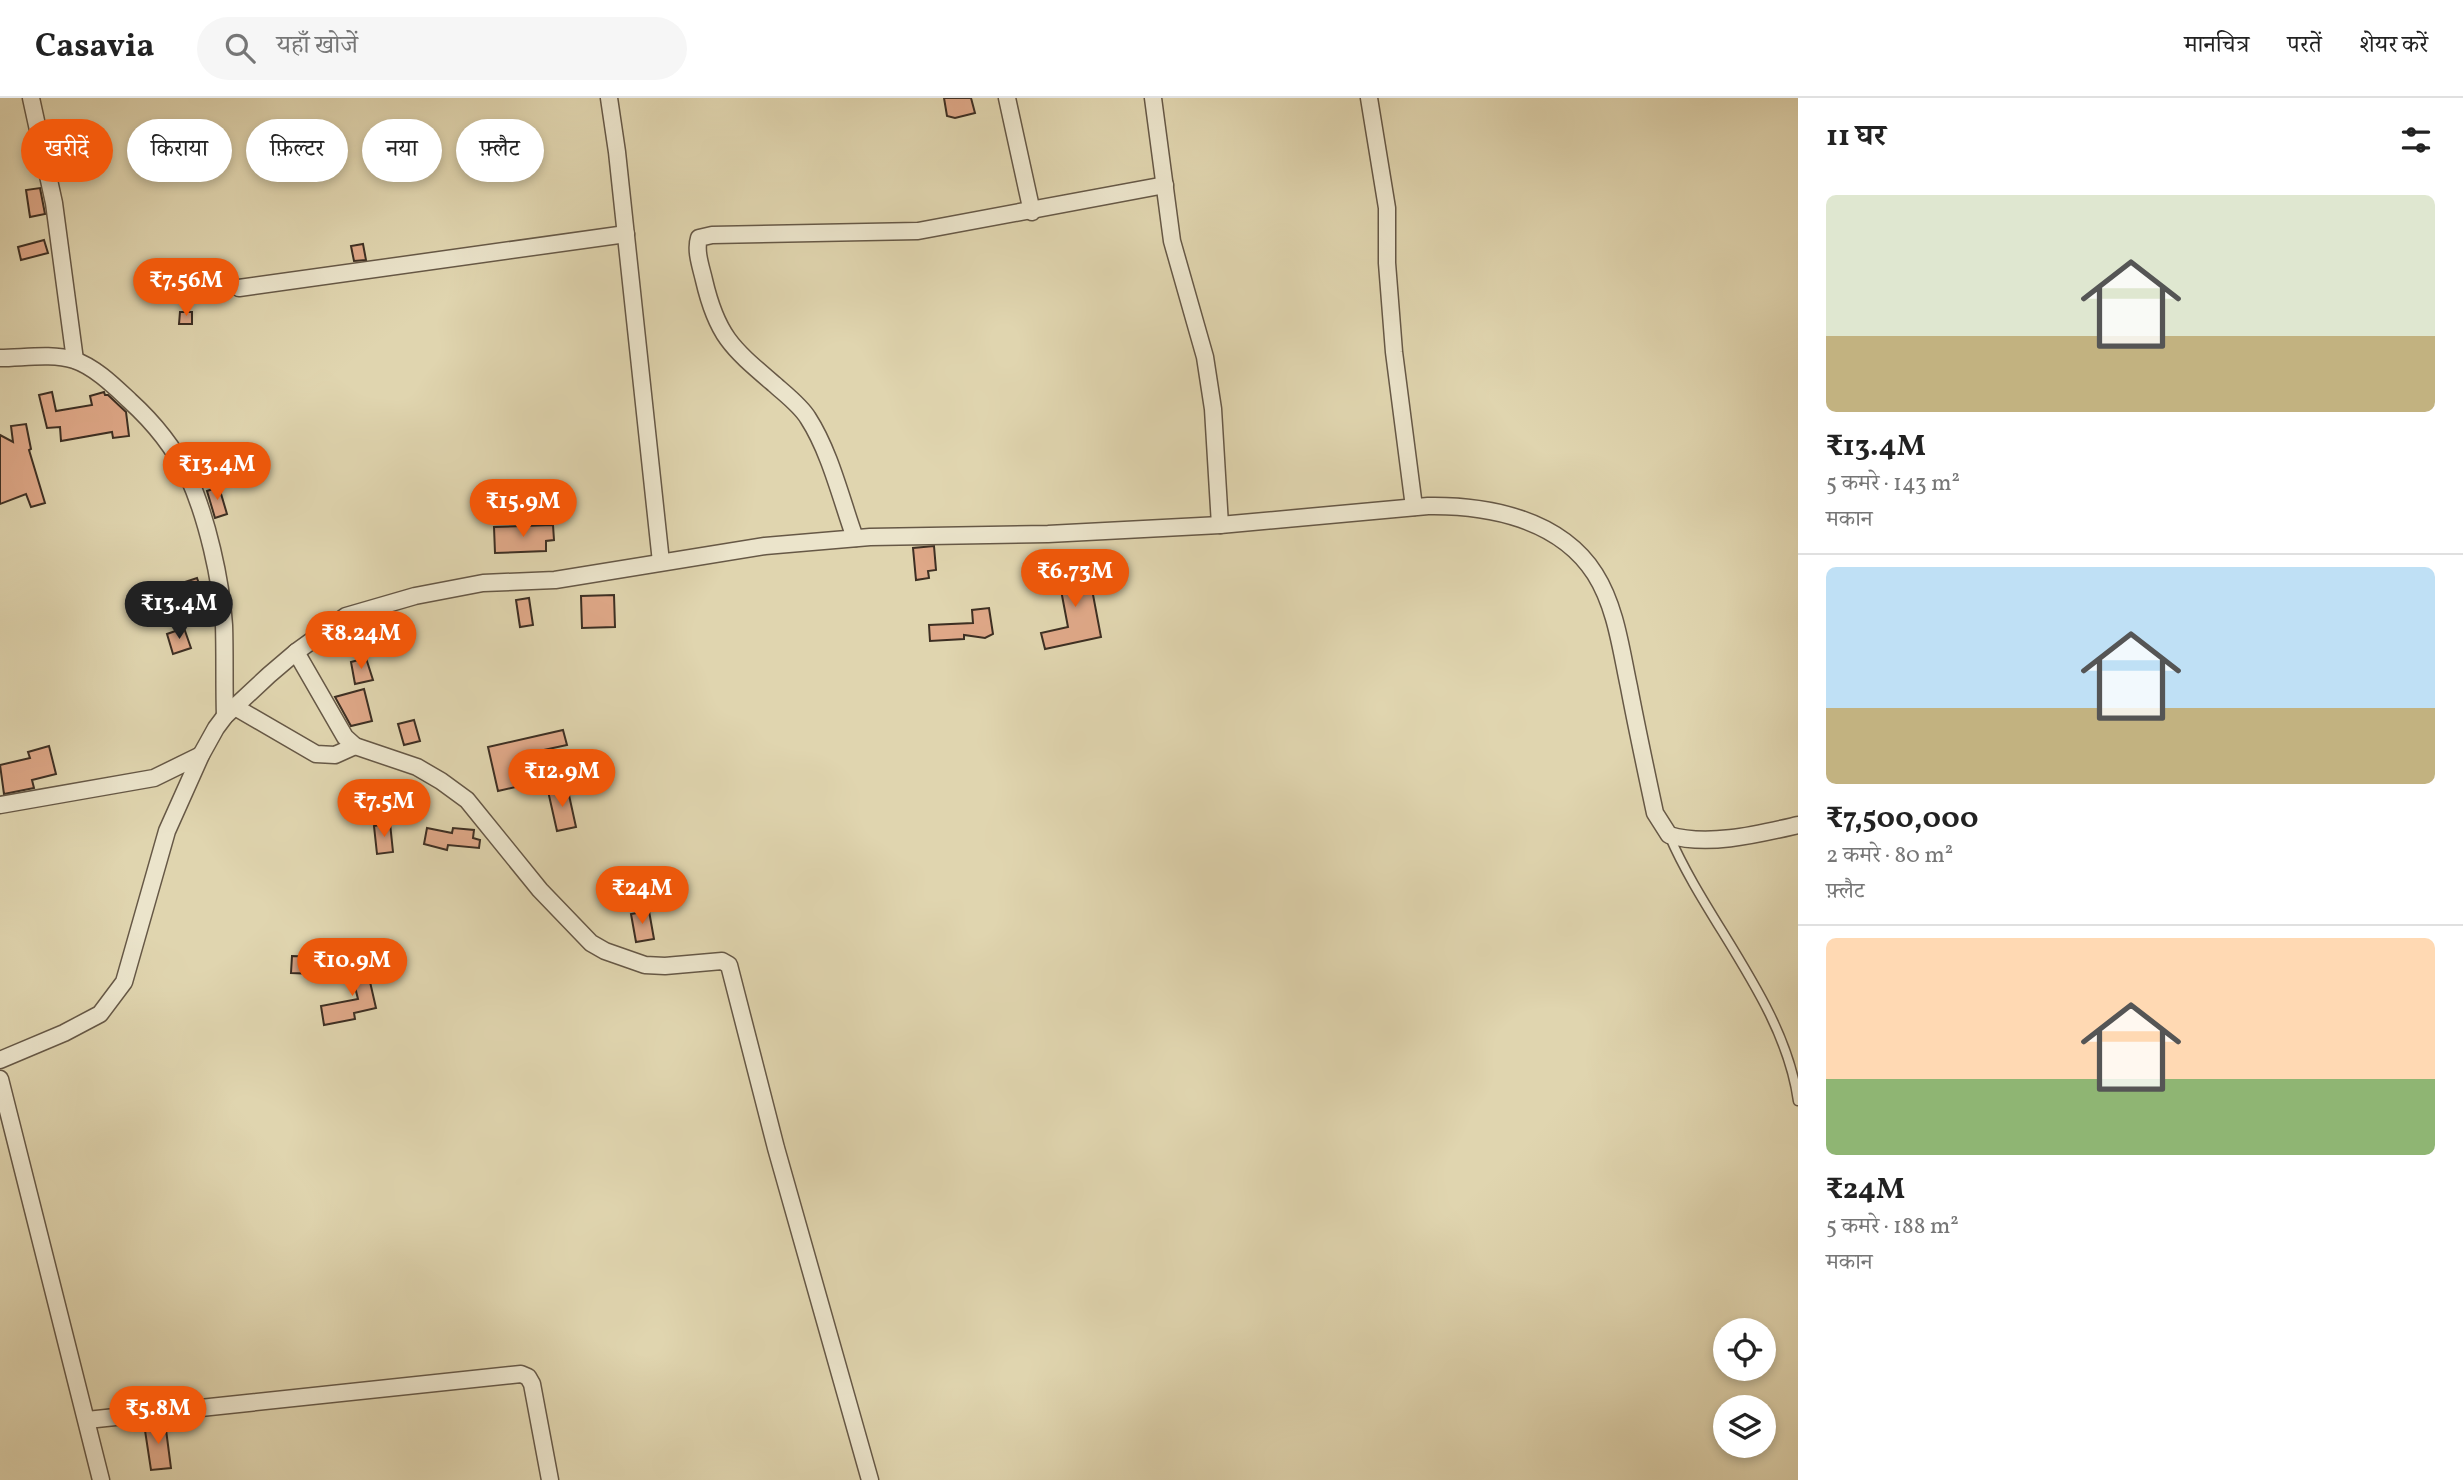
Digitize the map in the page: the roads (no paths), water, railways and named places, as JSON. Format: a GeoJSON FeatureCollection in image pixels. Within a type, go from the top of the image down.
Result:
{"type":"FeatureCollection","features":[{"type":"Feature","properties":{"kind":"street"},"geometry":{"type":"LineString","coordinates":[[31,98],[54,203],[75,360]]}},
{"type":"Feature","properties":{"kind":"street"},"geometry":{"type":"LineString","coordinates":[[609,98],[661,562]]}},
{"type":"Feature","properties":{"kind":"street"},"geometry":{"type":"LineString","coordinates":[[1007,98],[1032,212]]}},
{"type":"Feature","properties":{"kind":"street"},"geometry":{"type":"LineString","coordinates":[[1153,98],[1172,242],[1205,357],[1213,409],[1220,525]]}},
{"type":"Feature","properties":{"kind":"street"},"geometry":{"type":"LineString","coordinates":[[1369,98],[1387,208],[1387,262],[1394,352],[1414,507]]}},
{"type":"Feature","properties":{"kind":"street"},"geometry":{"type":"LineString","coordinates":[[855,538],[820,439],[806,415],[725,338],[714,316],[705,283],[697,246],[699,238],[712,235],[918,231],[1165,186]]}},
{"type":"Feature","properties":{"kind":"street"},"geometry":{"type":"LineString","coordinates":[[239,288],[626,234]]}},
{"type":"Feature","properties":{"kind":"street"},"geometry":{"type":"LineString","coordinates":[[0,358],[50,357],[75,360],[114,386],[139,409],[156,428],[187,475],[205,529],[221,600],[230,711]]}},
{"type":"Feature","properties":{"kind":"street"},"geometry":{"type":"LineString","coordinates":[[0,1060],[64,1033],[100,1014],[124,982],[167,831],[201,755],[230,711],[296,652],[346,616],[415,596],[483,583],[555,580],[765,546],[855,538],[1048,534],[1220,525],[1414,507],[1456,506],[1516,517],[1570,546],[1595,574],[1610,607],[1655,813],[1669,835],[1686,839],[1742,837],[1798,825]]}},
{"type":"Feature","properties":{"kind":"street"},"geometry":{"type":"LineString","coordinates":[[296,652],[335,723],[355,746],[417,767],[467,800],[540,890],[591,943],[605,951],[645,965],[722,961],[729,965],[776,1147],[870,1480]]}},
{"type":"Feature","properties":{"kind":"street"},"geometry":{"type":"LineString","coordinates":[[230,711],[316,754],[335,755],[355,746]]}},
{"type":"Feature","properties":{"kind":"street"},"geometry":{"type":"LineString","coordinates":[[0,805],[154,778],[201,755]]}},
{"type":"Feature","properties":{"kind":"street"},"geometry":{"type":"LineString","coordinates":[[0,1079],[102,1480]]}},
{"type":"Feature","properties":{"kind":"street"},"geometry":{"type":"LineString","coordinates":[[87,1420],[522,1374],[528,1377],[532,1384],[550,1480]]}},
{"type":"Feature","properties":{"kind":"lane"},"geometry":{"type":"LineString","coordinates":[[1669,835],[1682,866],[1730,942],[1765,1009],[1788,1059],[1798,1101]]}}]}
